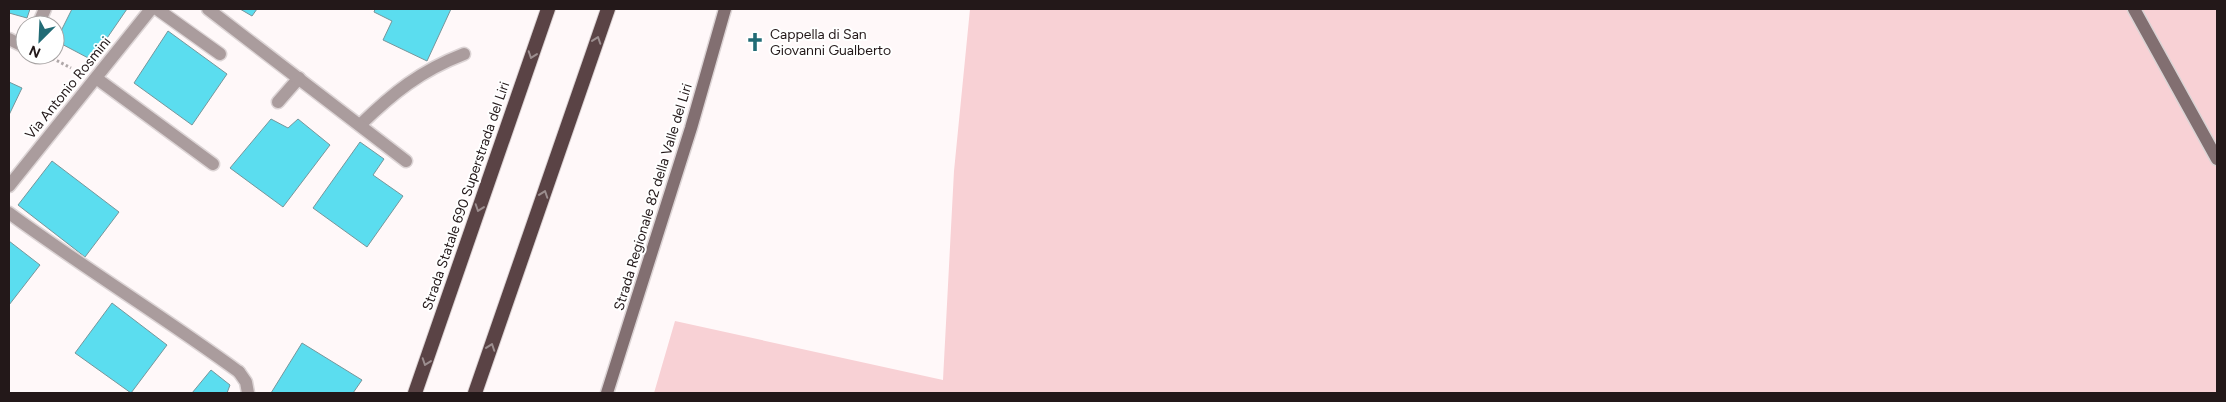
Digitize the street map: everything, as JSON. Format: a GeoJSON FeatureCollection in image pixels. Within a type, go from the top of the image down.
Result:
{"type":"FeatureCollection","features":[{"type":"Feature","properties":{"kind":"highway","name":"Strada Statale 690 Superstrada del Liri"},"geometry":{"type":"LineString","coordinates":[[415,393],[548,9]]}},
{"type":"Feature","properties":{"kind":"highway"},"geometry":{"type":"LineString","coordinates":[[475,393],[608,9]]}},
{"type":"Feature","properties":{"kind":"main road","name":"Strada Regionale 82 della Valle del Liri"},"geometry":{"type":"LineString","coordinates":[[607,393],[691,128],[725,9]]}},
{"type":"Feature","properties":{"kind":"main road"},"geometry":{"type":"LineString","coordinates":[[2134,9],[2217,159]]}},
{"type":"Feature","properties":{"kind":"street","name":"Via Antonio Rosmini"},"geometry":{"type":"LineString","coordinates":[[9,186],[151,9]]}},
{"type":"Feature","properties":{"kind":"street"},"geometry":{"type":"LineString","coordinates":[[157,9],[220,54]]}},
{"type":"Feature","properties":{"kind":"street"},"geometry":{"type":"LineString","coordinates":[[208,9],[406,161]]}},
{"type":"Feature","properties":{"kind":"street"},"geometry":{"type":"LineString","coordinates":[[360,125],[410,80],[431,68],[464,54]]}},
{"type":"Feature","properties":{"kind":"street"},"geometry":{"type":"LineString","coordinates":[[96,78],[213,164]]}},
{"type":"Feature","properties":{"kind":"street"},"geometry":{"type":"LineString","coordinates":[[278,102],[299,78]]}},
{"type":"Feature","properties":{"kind":"street"},"geometry":{"type":"LineString","coordinates":[[9,213],[75,261],[166,320],[239,372],[246,382],[248,393]]}},
{"type":"Feature","properties":{"kind":"path"},"geometry":{"type":"LineString","coordinates":[[65,65],[76,70]]}},
{"type":"Feature","properties":{"kind":"shaded area"},"geometry":{"type":"Polygon","coordinates":[[[970,9],[2217,9],[2217,393],[654,393],[675,321],[943,380],[954,171],[970,9]]]}},
{"type":"Feature","properties":{"kind":"building"},"geometry":{"type":"Polygon","coordinates":[[[9,9],[30,9],[28,15],[9,13],[9,9]]]}},
{"type":"Feature","properties":{"kind":"building"},"geometry":{"type":"Polygon","coordinates":[[[72,9],[127,9],[92,60],[65,46],[65,23],[72,9]]]}},
{"type":"Feature","properties":{"kind":"building"},"geometry":{"type":"Polygon","coordinates":[[[240,9],[257,9],[252,16],[240,9]]]}},
{"type":"Feature","properties":{"kind":"building"},"geometry":{"type":"Polygon","coordinates":[[[375,9],[451,9],[427,61],[383,40],[392,21],[374,12],[375,9]]]}},
{"type":"Feature","properties":{"kind":"building"},"geometry":{"type":"Polygon","coordinates":[[[168,31],[227,74],[192,125],[134,83],[168,31]]]}},
{"type":"Feature","properties":{"kind":"building"},"geometry":{"type":"Polygon","coordinates":[[[9,82],[22,88],[9,115],[9,82]]]}},
{"type":"Feature","properties":{"kind":"building"},"geometry":{"type":"Polygon","coordinates":[[[271,119],[288,128],[298,119],[330,145],[283,207],[230,168],[271,119]]]}},
{"type":"Feature","properties":{"kind":"building"},"geometry":{"type":"Polygon","coordinates":[[[360,142],[384,159],[373,175],[403,196],[367,247],[313,208],[360,142]]]}},
{"type":"Feature","properties":{"kind":"building"},"geometry":{"type":"Polygon","coordinates":[[[52,161],[119,212],[85,257],[18,205],[52,161]]]}},
{"type":"Feature","properties":{"kind":"building"},"geometry":{"type":"Polygon","coordinates":[[[9,241],[40,265],[9,305],[9,241]]]}},
{"type":"Feature","properties":{"kind":"building"},"geometry":{"type":"Polygon","coordinates":[[[112,303],[167,345],[131,393],[75,353],[112,303]]]}},
{"type":"Feature","properties":{"kind":"building"},"geometry":{"type":"Polygon","coordinates":[[[302,343],[362,380],[353,393],[271,393],[302,343]]]}},
{"type":"Feature","properties":{"kind":"building"},"geometry":{"type":"Polygon","coordinates":[[[211,370],[230,385],[227,393],[192,393],[211,370]]]}},
{"type":"Feature","properties":{"kind":"place","name":"Cappella di San Giovanni Gualberto"},"geometry":{"type":"Point","coordinates":[755,42]}}]}
